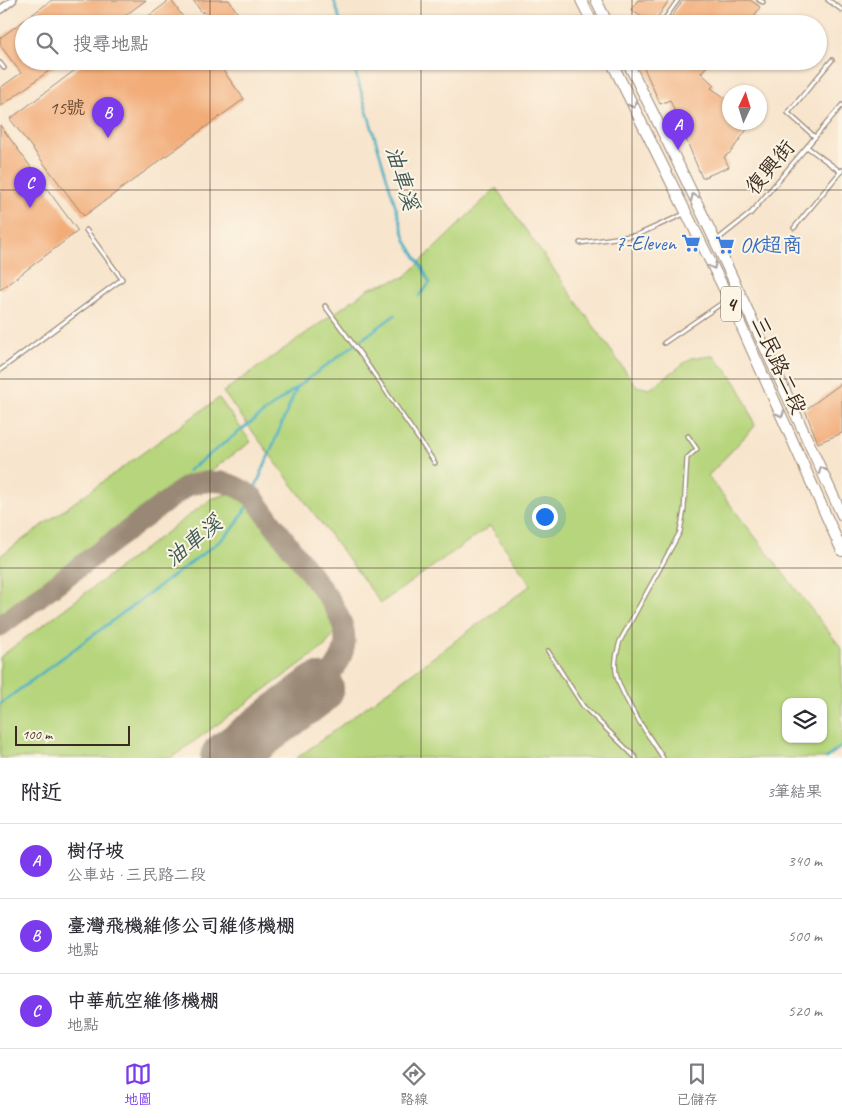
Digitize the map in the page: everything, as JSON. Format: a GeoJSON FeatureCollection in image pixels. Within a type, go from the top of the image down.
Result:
{"type":"FeatureCollection","features":[{"type":"Feature","properties":{"kind":"main road"},"geometry":{"type":"LineString","coordinates":[[581,0],[588,15]]}},
{"type":"Feature","properties":{"kind":"main road"},"geometry":{"type":"LineString","coordinates":[[596,0],[604,15]]}},
{"type":"Feature","properties":{"kind":"main road","name":"三民路二段"},"geometry":{"type":"LineString","coordinates":[[616,70],[729,299],[842,551]]}},
{"type":"Feature","properties":{"kind":"main road","name":"三民路二段"},"geometry":{"type":"LineString","coordinates":[[634,70],[799,419],[842,515]]}},
{"type":"Feature","properties":{"kind":"street"},"geometry":{"type":"LineString","coordinates":[[0,10],[13,0]]}},
{"type":"Feature","properties":{"kind":"lane"},"geometry":{"type":"LineString","coordinates":[[667,15],[678,0]]}},
{"type":"Feature","properties":{"kind":"lane"},"geometry":{"type":"LineString","coordinates":[[828,0],[842,10]]}},
{"type":"Feature","properties":{"kind":"lane"},"geometry":{"type":"LineString","coordinates":[[827,66],[832,60]]}},
{"type":"Feature","properties":{"kind":"lane"},"geometry":{"type":"LineString","coordinates":[[0,62],[4,68]]}},
{"type":"Feature","properties":{"kind":"lane"},"geometry":{"type":"LineString","coordinates":[[816,137],[788,113],[824,70]]}},
{"type":"Feature","properties":{"kind":"lane","name":"復興街"},"geometry":{"type":"LineString","coordinates":[[715,242],[752,213],[842,105]]}},
{"type":"Feature","properties":{"kind":"lane"},"geometry":{"type":"LineString","coordinates":[[794,228],[842,171],[807,146]]}},
{"type":"Feature","properties":{"kind":"lane"},"geometry":{"type":"LineString","coordinates":[[580,243],[637,235],[687,213]]}},
{"type":"Feature","properties":{"kind":"lane"},"geometry":{"type":"LineString","coordinates":[[0,370],[122,279],[86,230]]}},
{"type":"Feature","properties":{"kind":"lane"},"geometry":{"type":"LineString","coordinates":[[664,343],[729,299]]}},
{"type":"Feature","properties":{"kind":"lane"},"geometry":{"type":"LineString","coordinates":[[324,306],[360,354],[435,463]]}},
{"type":"Feature","properties":{"kind":"lane"},"geometry":{"type":"LineString","coordinates":[[663,758],[620,689],[616,672],[616,658],[620,641],[680,532],[684,510],[687,458],[697,448],[688,436]]}},
{"type":"Feature","properties":{"kind":"lane"},"geometry":{"type":"LineString","coordinates":[[548,651],[583,706],[636,758]]}},
{"type":"Feature","properties":{"kind":"green space"},"geometry":{"type":"Polygon","coordinates":[[[496,188],[636,386],[650,389],[691,358],[713,356],[739,388],[755,426],[708,476],[842,649],[842,747],[827,758],[297,758],[531,585],[490,526],[381,603],[223,392],[370,288],[405,277],[496,188]]]}},
{"type":"Feature","properties":{"kind":"green space"},"geometry":{"type":"Polygon","coordinates":[[[219,398],[251,442],[0,620],[0,556],[219,398]]]}},
{"type":"Feature","properties":{"kind":"green space"},"geometry":{"type":"Polygon","coordinates":[[[244,489],[263,498],[336,597],[338,624],[324,647],[171,758],[0,758],[0,657],[211,499],[244,489]]]}},
{"type":"Feature","properties":{"kind":"building"},"geometry":{"type":"Polygon","coordinates":[[[52,0],[146,0],[126,15],[31,15],[52,0]]]}},
{"type":"Feature","properties":{"kind":"building"},"geometry":{"type":"Polygon","coordinates":[[[170,0],[182,15],[150,15],[170,0]]]}},
{"type":"Feature","properties":{"kind":"building"},"geometry":{"type":"Polygon","coordinates":[[[193,0],[229,0],[239,15],[207,15],[204,11],[202,13],[193,0]]]}},
{"type":"Feature","properties":{"kind":"building"},"geometry":{"type":"Polygon","coordinates":[[[638,0],[669,0],[659,15],[639,15],[631,10],[638,0]]]}},
{"type":"Feature","properties":{"kind":"building"},"geometry":{"type":"Polygon","coordinates":[[[683,0],[750,0],[760,7],[755,15],[673,15],[683,0]]]}},
{"type":"Feature","properties":{"kind":"building"},"geometry":{"type":"Polygon","coordinates":[[[15,27],[15,65],[0,45],[0,38],[15,27]]]}},
{"type":"Feature","properties":{"kind":"building"},"geometry":{"type":"Polygon","coordinates":[[[19,70],[50,70],[0,107],[0,88],[21,73],[19,70]]]}},
{"type":"Feature","properties":{"kind":"building"},"geometry":{"type":"Polygon","coordinates":[[[75,70],[223,70],[244,99],[84,216],[10,119],[75,70]]]}},
{"type":"Feature","properties":{"kind":"building"},"geometry":{"type":"Polygon","coordinates":[[[645,70],[704,70],[701,73],[714,85],[711,88],[722,96],[722,130],[746,130],[731,152],[724,157],[729,167],[702,178],[670,100],[660,104],[645,70]]]}},
{"type":"Feature","properties":{"kind":"building"},"geometry":{"type":"Polygon","coordinates":[[[0,125],[78,231],[0,290],[0,125]]]}},
{"type":"Feature","properties":{"kind":"building"},"geometry":{"type":"Polygon","coordinates":[[[842,383],[842,433],[818,443],[805,410],[842,383]]]}},
{"type":"Feature","properties":{"kind":"waterway","name":"油車溪"},"geometry":{"type":"LineString","coordinates":[[334,0],[338,15]]}},
{"type":"Feature","properties":{"kind":"waterway","name":"油車溪"},"geometry":{"type":"LineString","coordinates":[[355,70],[406,241],[430,283],[419,296]]}},
{"type":"Feature","properties":{"kind":"waterway","name":"油車溪"},"geometry":{"type":"LineString","coordinates":[[0,704],[220,541],[236,525],[249,503],[297,387],[395,315]]}},
{"type":"Feature","properties":{"kind":"waterway"},"geometry":{"type":"LineString","coordinates":[[188,471],[296,388]]}},
{"type":"Feature","properties":{"kind":"waterway"},"geometry":{"type":"LineString","coordinates":[[826,758],[842,746]]}},
{"type":"Feature","properties":{"kind":"taxiway"},"geometry":{"type":"LineString","coordinates":[[0,626],[187,486],[214,481],[222,482],[237,487],[253,497],[330,600],[338,614],[343,626],[344,647],[336,667],[318,689]]}},
{"type":"Feature","properties":{"kind":"runway"},"geometry":{"type":"LineString","coordinates":[[226,758],[318,689]]}},
{"type":"Feature","properties":{"kind":"place","name":"臺灣飛機維修公司維修機棚"},"geometry":{"type":"Point","coordinates":[108,138]}},
{"type":"Feature","properties":{"kind":"place","name":"樹仔坡"},"geometry":{"type":"Point","coordinates":[678,150]}},
{"type":"Feature","properties":{"kind":"place","name":"中華航空維修機棚"},"geometry":{"type":"Point","coordinates":[30,208]}},
{"type":"Feature","properties":{"kind":"place","name":"7-Eleven"},"geometry":{"type":"Point","coordinates":[691,243]}},
{"type":"Feature","properties":{"kind":"place","name":"OK超商"},"geometry":{"type":"Point","coordinates":[725,245]}}]}
